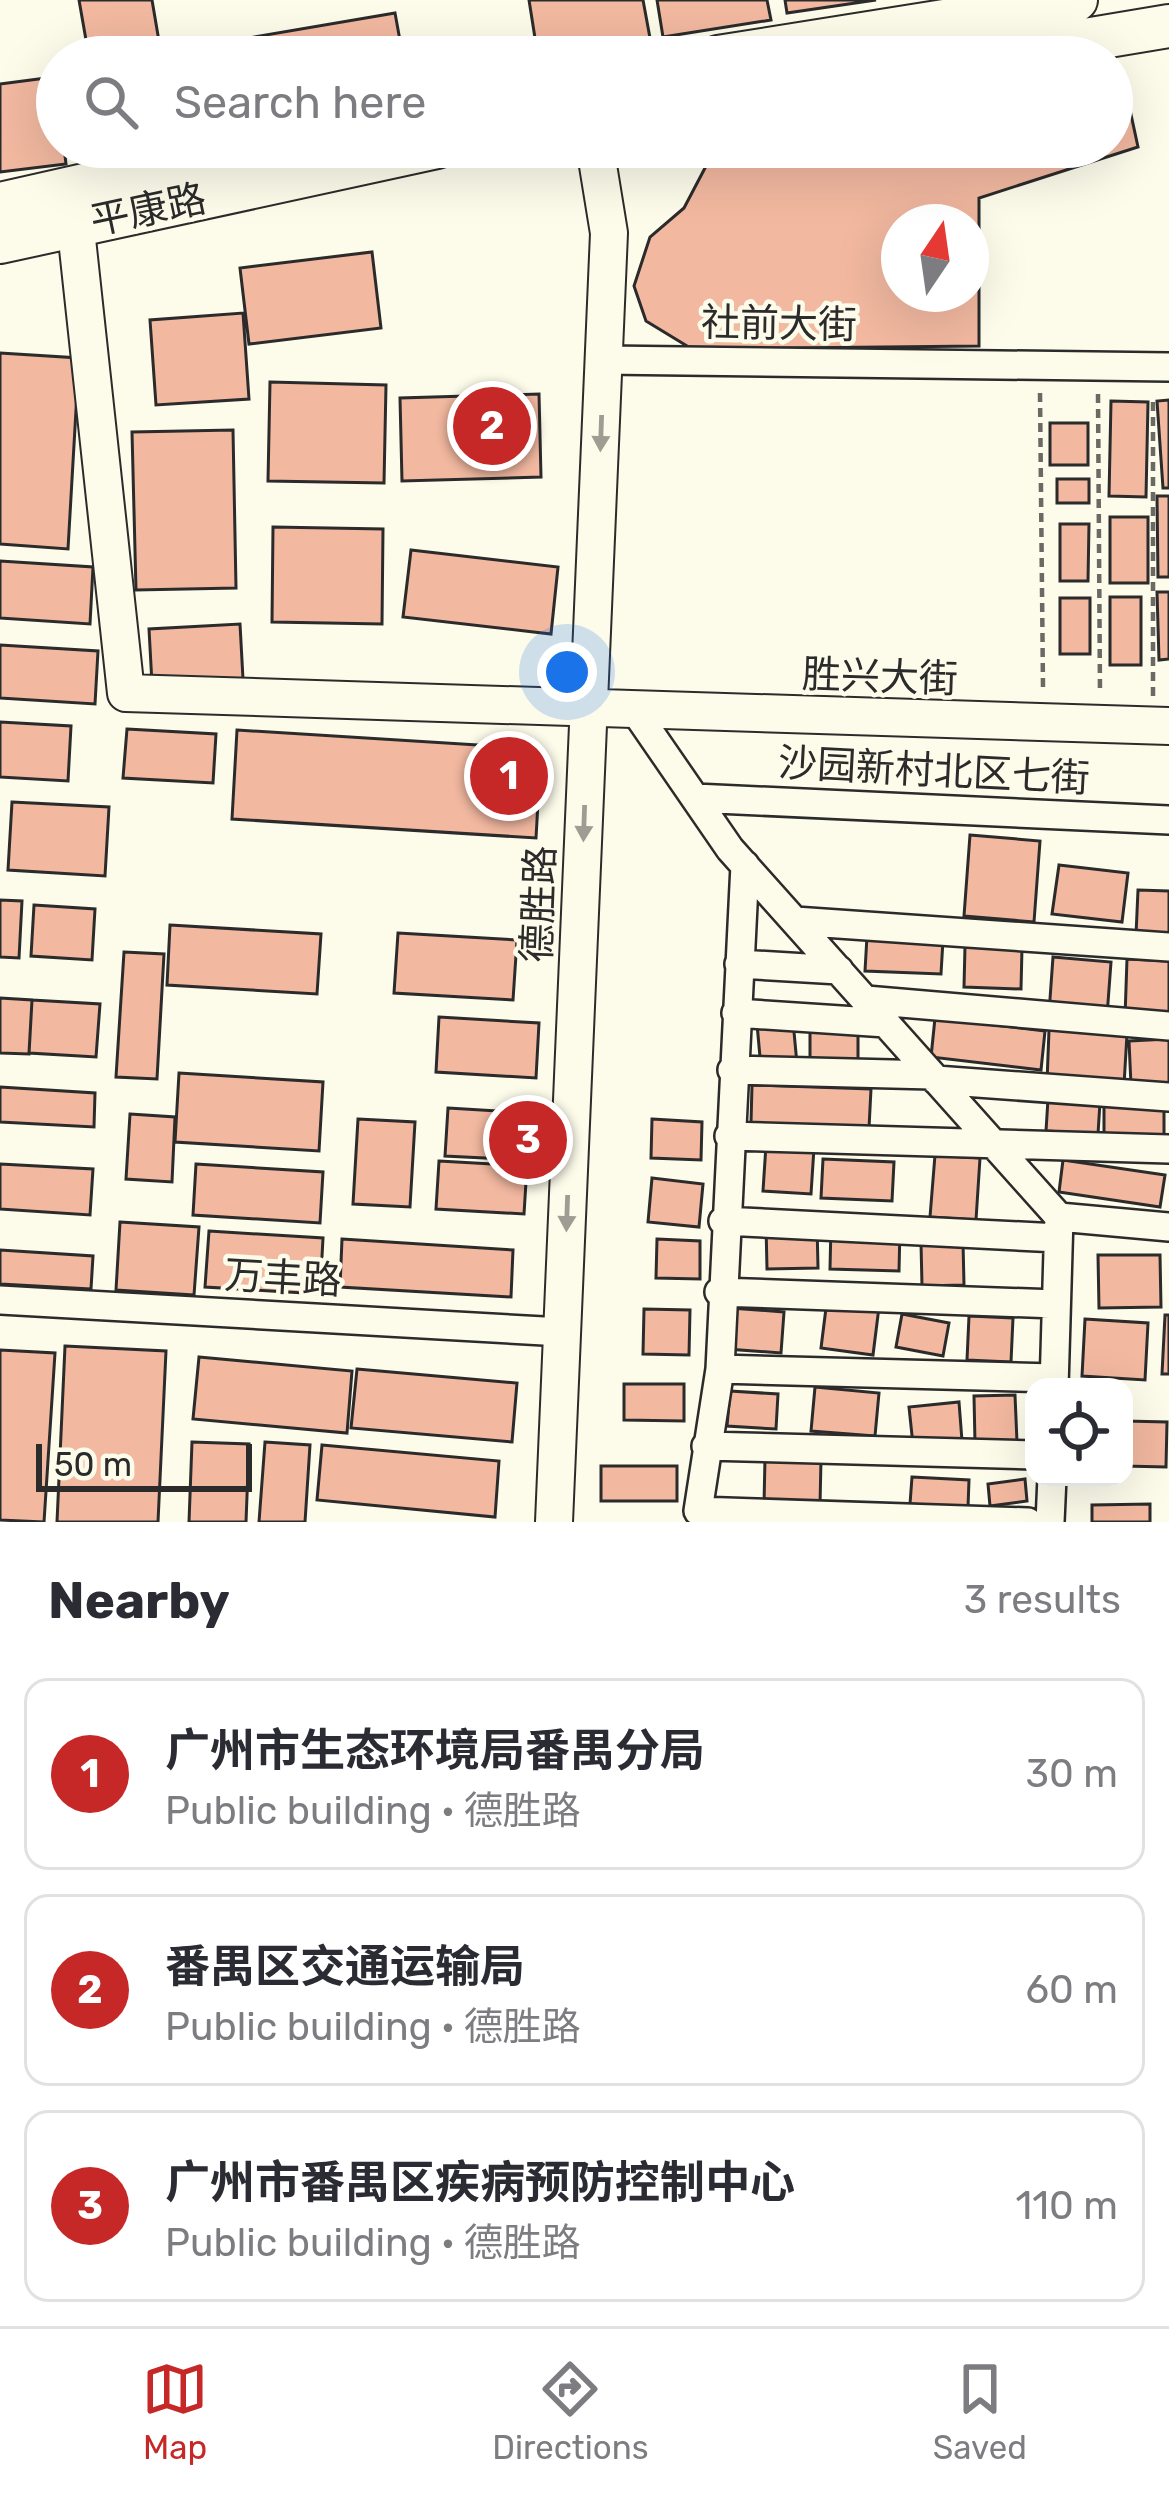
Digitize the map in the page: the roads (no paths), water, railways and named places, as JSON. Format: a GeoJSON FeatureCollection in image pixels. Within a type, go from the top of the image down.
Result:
{"type":"FeatureCollection","features":[{"type":"Feature","properties":{"kind":"main road"},"geometry":{"type":"LineString","coordinates":[[850,36],[1076,0]]}},
{"type":"Feature","properties":{"kind":"main road"},"geometry":{"type":"LineString","coordinates":[[1109,36],[1169,26]]}},
{"type":"Feature","properties":{"kind":"main road","name":"平康路"},"geometry":{"type":"LineString","coordinates":[[0,242],[74,205],[188,168]]}},
{"type":"Feature","properties":{"kind":"main road","name":"平康路"},"geometry":{"type":"LineString","coordinates":[[0,204],[74,205],[306,168]]}},
{"type":"Feature","properties":{"kind":"street","name":"德胜路"},"geometry":{"type":"LineString","coordinates":[[554,1522],[609,232],[598,168]]}},
{"type":"Feature","properties":{"kind":"street","name":"胜兴大街"},"geometry":{"type":"LineString","coordinates":[[74,205],[126,693],[1161,726]]}},
{"type":"Feature","properties":{"kind":"street","name":"社前大街"},"geometry":{"type":"LineString","coordinates":[[604,360],[1161,367]]}},
{"type":"Feature","properties":{"kind":"street"},"geometry":{"type":"LineString","coordinates":[[634,711],[745,865],[996,1147],[1058,1228],[1054,1378]]}},
{"type":"Feature","properties":{"kind":"street","name":"沙园新村北区七街"},"geometry":{"type":"LineString","coordinates":[[695,798],[1169,820]]}},
{"type":"Feature","properties":{"kind":"street"},"geometry":{"type":"LineString","coordinates":[[745,865],[719,1292],[720,1369],[698,1511],[1028,1522]]}},
{"type":"Feature","properties":{"kind":"street"},"geometry":{"type":"LineString","coordinates":[[795,921],[1169,947]]}},
{"type":"Feature","properties":{"kind":"street"},"geometry":{"type":"LineString","coordinates":[[739,964],[839,970]]}},
{"type":"Feature","properties":{"kind":"street"},"geometry":{"type":"LineString","coordinates":[[866,1000],[1169,1026]]}},
{"type":"Feature","properties":{"kind":"street"},"geometry":{"type":"LineString","coordinates":[[736,1013],[886,1023]]}},
{"type":"Feature","properties":{"kind":"street"},"geometry":{"type":"LineString","coordinates":[[732,1070],[934,1077],[1169,1097]]}},
{"type":"Feature","properties":{"kind":"street"},"geometry":{"type":"LineString","coordinates":[[728,1136],[1169,1149]]}},
{"type":"Feature","properties":{"kind":"street"},"geometry":{"type":"LineString","coordinates":[[723,1221],[1169,1227]]}},
{"type":"Feature","properties":{"kind":"street"},"geometry":{"type":"LineString","coordinates":[[719,1292],[1056,1304]]}},
{"type":"Feature","properties":{"kind":"street","name":"万丰路"},"geometry":{"type":"LineString","coordinates":[[0,1300],[562,1332]]}},
{"type":"Feature","properties":{"kind":"street"},"geometry":{"type":"LineString","coordinates":[[720,1369],[1025,1381]]}},
{"type":"Feature","properties":{"kind":"street"},"geometry":{"type":"LineString","coordinates":[[706,1446],[1025,1455]]}},
{"type":"Feature","properties":{"kind":"street"},"geometry":{"type":"LineString","coordinates":[[1050,1522],[1052,1486]]}},
{"type":"Feature","properties":{"kind":"place","name":"番禺区交通运输局"},"geometry":{"type":"Point","coordinates":[492,426]}},
{"type":"Feature","properties":{"kind":"place","name":"广州市生态环境局番禺分局"},"geometry":{"type":"Point","coordinates":[509,776]}},
{"type":"Feature","properties":{"kind":"place","name":"广州市番禺区疾病预防控制中心"},"geometry":{"type":"Point","coordinates":[528,1140]}}]}
